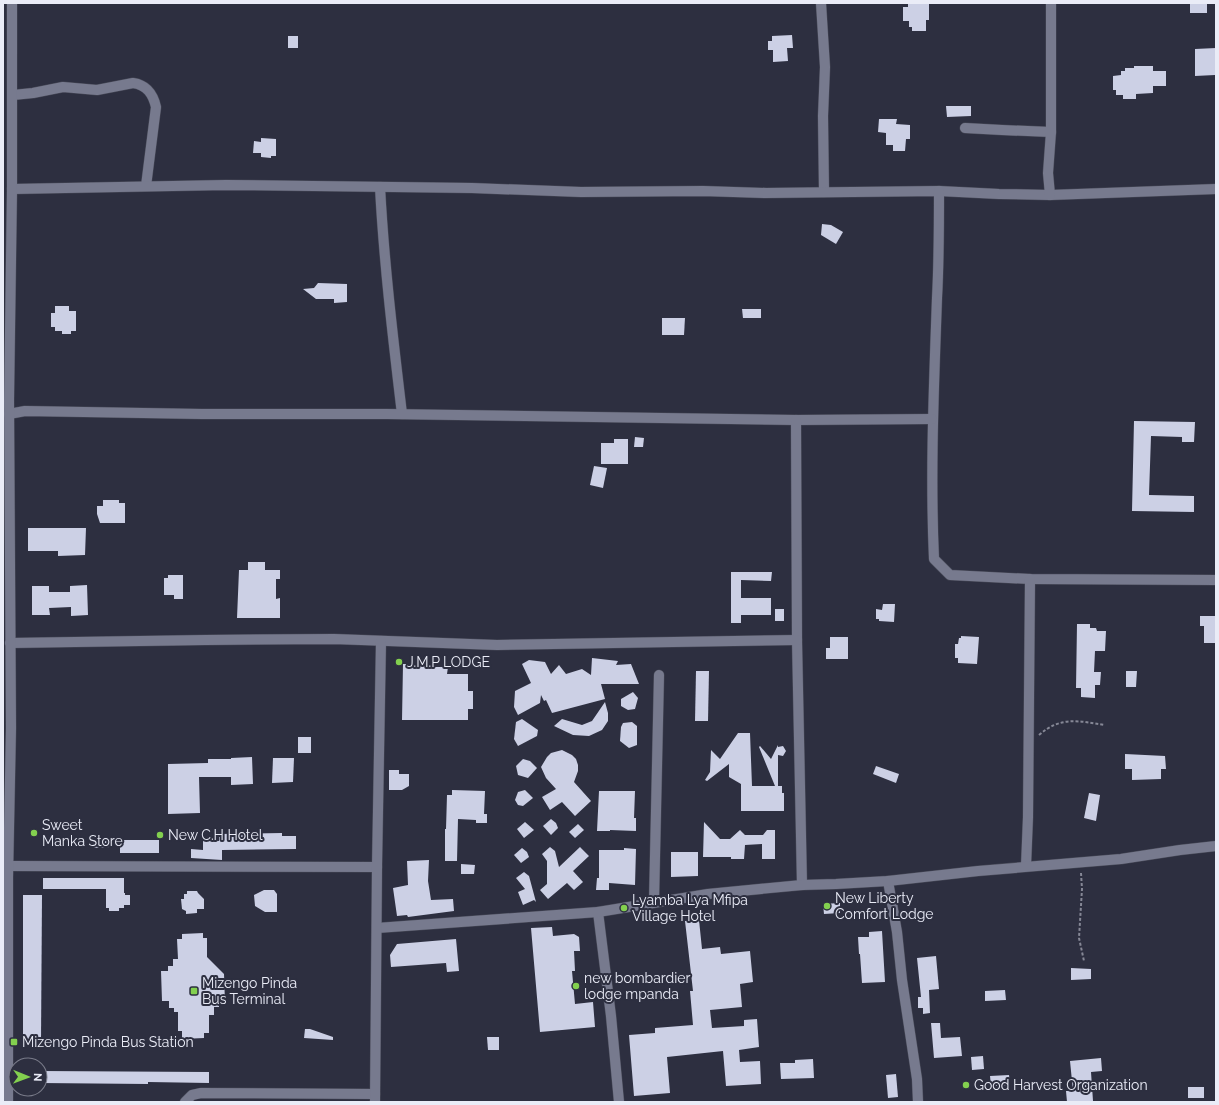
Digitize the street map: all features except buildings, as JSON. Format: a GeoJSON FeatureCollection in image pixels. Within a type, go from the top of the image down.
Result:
{"type":"FeatureCollection","features":[{"type":"Feature","properties":{"kind":"street"},"geometry":{"type":"LineString","coordinates":[[8,1102],[8,866],[11,728],[9,414],[13,95],[12,3]]}},
{"type":"Feature","properties":{"kind":"street"},"geometry":{"type":"LineString","coordinates":[[822,3],[825,67],[823,116],[824,192]]}},
{"type":"Feature","properties":{"kind":"street"},"geometry":{"type":"LineString","coordinates":[[1050,195],[1048,173],[1051,132],[1051,3]]}},
{"type":"Feature","properties":{"kind":"street"},"geometry":{"type":"LineString","coordinates":[[13,95],[63,87],[97,90],[133,83],[139,84],[150,91],[156,107],[146,186]]}},
{"type":"Feature","properties":{"kind":"street"},"geometry":{"type":"LineString","coordinates":[[965,128],[1051,132]]}},
{"type":"Feature","properties":{"kind":"street"},"geometry":{"type":"LineString","coordinates":[[12,189],[226,185],[472,188],[582,192],[703,191],[766,193],[940,191],[1050,195],[1216,189]]}},
{"type":"Feature","properties":{"kind":"street"},"geometry":{"type":"LineString","coordinates":[[380,187],[388,295],[402,414]]}},
{"type":"Feature","properties":{"kind":"street"},"geometry":{"type":"LineString","coordinates":[[940,191],[932,419],[932,520],[934,559],[950,575],[1030,579],[1216,580]]}},
{"type":"Feature","properties":{"kind":"street"},"geometry":{"type":"LineString","coordinates":[[9,414],[26,411],[202,414],[402,414],[796,420],[932,419]]}},
{"type":"Feature","properties":{"kind":"street"},"geometry":{"type":"LineString","coordinates":[[796,420],[797,640],[802,885]]}},
{"type":"Feature","properties":{"kind":"street"},"geometry":{"type":"LineString","coordinates":[[1026,866],[1030,579]]}},
{"type":"Feature","properties":{"kind":"street"},"geometry":{"type":"LineString","coordinates":[[10,643],[334,639],[497,645],[797,640]]}},
{"type":"Feature","properties":{"kind":"street"},"geometry":{"type":"LineString","coordinates":[[185,1102],[192,1096],[201,1093],[375,1098],[381,641]]}},
{"type":"Feature","properties":{"kind":"street"},"geometry":{"type":"LineString","coordinates":[[654,902],[659,675]]}},
{"type":"Feature","properties":{"kind":"street"},"geometry":{"type":"LineString","coordinates":[[377,928],[598,912],[708,894],[802,885],[888,881],[1026,866],[1121,859],[1216,846]]}},
{"type":"Feature","properties":{"kind":"street"},"geometry":{"type":"LineString","coordinates":[[8,866],[377,867]]}},
{"type":"Feature","properties":{"kind":"street"},"geometry":{"type":"LineString","coordinates":[[888,881],[897,932],[902,980],[916,1072],[918,1102]]}},
{"type":"Feature","properties":{"kind":"street"},"geometry":{"type":"LineString","coordinates":[[598,912],[611,1016],[619,1102]]}},
{"type":"Feature","properties":{"kind":"path"},"geometry":{"type":"LineString","coordinates":[[1028,744],[1054,724],[1080,721],[1105,725]]}},
{"type":"Feature","properties":{"kind":"path"},"geometry":{"type":"LineString","coordinates":[[1081,862],[1082,890],[1079,938],[1084,961]]}},
{"type":"Feature","properties":{"kind":"place","name":"J.M.P LODGE"},"geometry":{"type":"Point","coordinates":[399,662]}},
{"type":"Feature","properties":{"kind":"place","name":"Sweet Manka Store"},"geometry":{"type":"Point","coordinates":[34,833]}},
{"type":"Feature","properties":{"kind":"place","name":"New C.H Hotel"},"geometry":{"type":"Point","coordinates":[160,835]}},
{"type":"Feature","properties":{"kind":"place","name":"New Liberty Comfort Lodge"},"geometry":{"type":"Point","coordinates":[827,906]}},
{"type":"Feature","properties":{"kind":"place","name":"Lyamba Lya Mfipa Village Hotel"},"geometry":{"type":"Point","coordinates":[624,908]}},
{"type":"Feature","properties":{"kind":"place","name":"new bombardier lodge mpanda"},"geometry":{"type":"Point","coordinates":[576,986]}},
{"type":"Feature","properties":{"kind":"place","name":"Mizengo Pinda Bus Terminal"},"geometry":{"type":"Point","coordinates":[194,991]}},
{"type":"Feature","properties":{"kind":"place","name":"Mizengo Pinda Bus Station"},"geometry":{"type":"Point","coordinates":[14,1042]}},
{"type":"Feature","properties":{"kind":"place","name":"Good Harvest Organization"},"geometry":{"type":"Point","coordinates":[966,1085]}}]}
